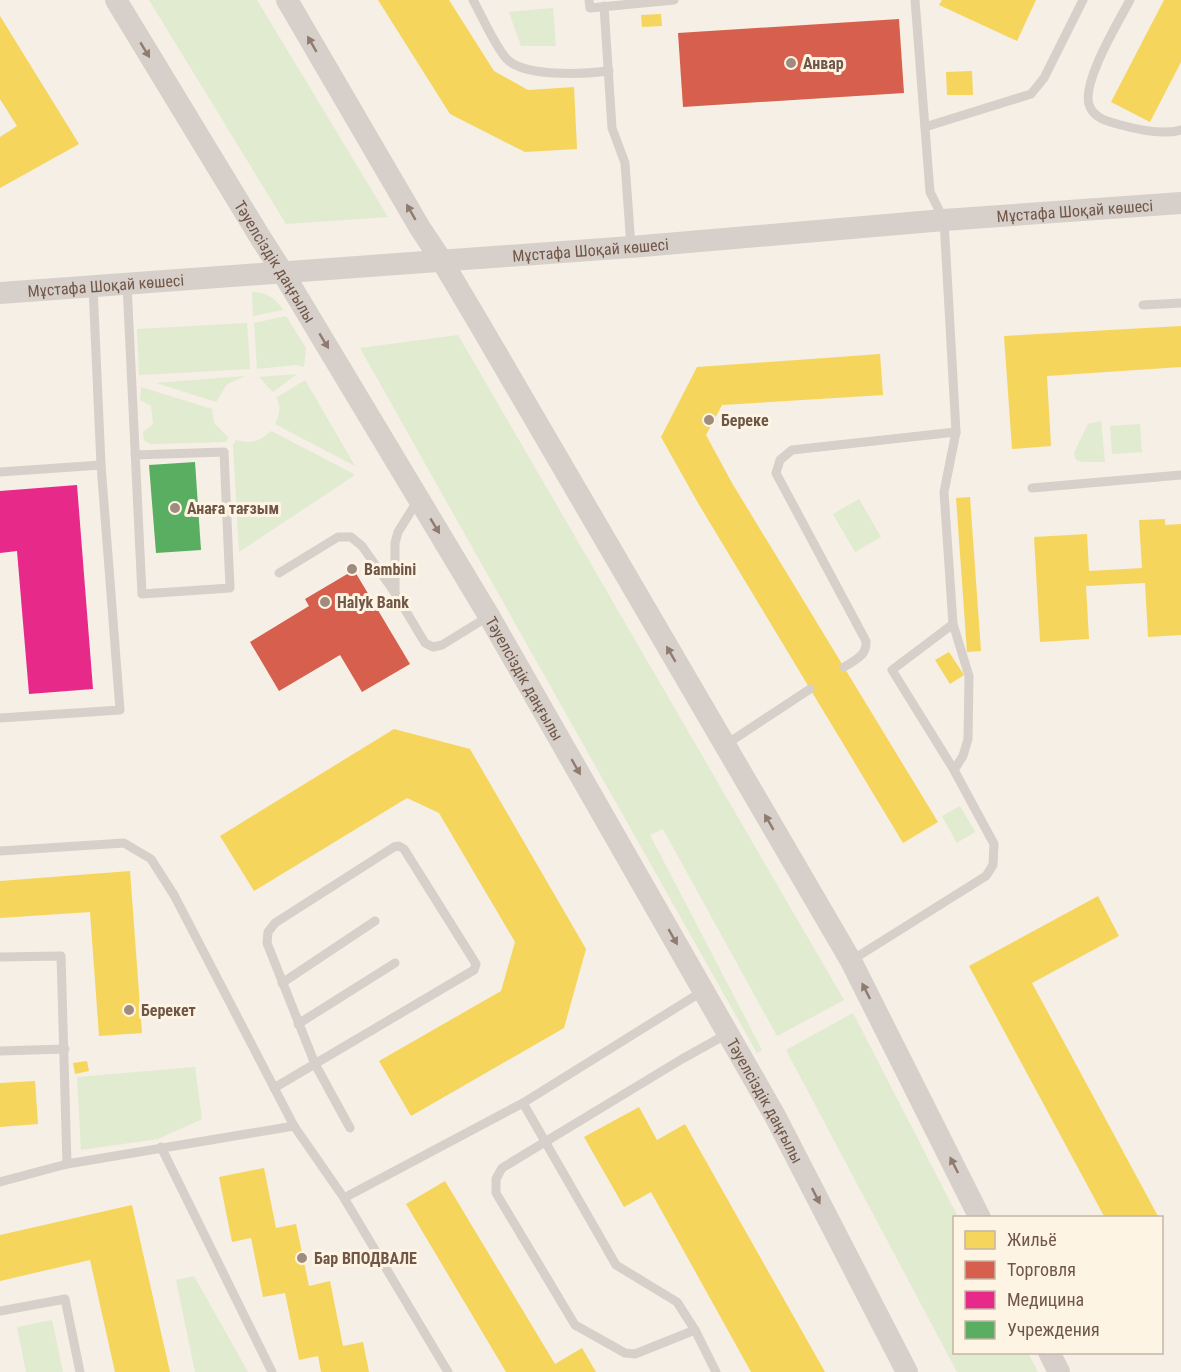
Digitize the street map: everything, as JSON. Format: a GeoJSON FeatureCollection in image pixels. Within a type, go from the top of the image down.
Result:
{"type":"FeatureCollection","features":[{"type":"Feature","properties":{"kind":"street","name":"Тәуелсіздік даңғылы"},"geometry":{"type":"LineString","coordinates":[[116,0],[489,616],[775,1116],[907,1372]]}},
{"type":"Feature","properties":{"kind":"street"},"geometry":{"type":"LineString","coordinates":[[287,0],[420,228],[442,261],[850,961],[980,1216]]}},
{"type":"Feature","properties":{"kind":"street","name":"Мұстафа Шоқай көшесі"},"geometry":{"type":"LineString","coordinates":[[0,293],[631,247],[944,220],[1181,203]]}},
{"type":"Feature","properties":{"kind":"street"},"geometry":{"type":"LineString","coordinates":[[1050,1354],[1059,1372]]}},
{"type":"Feature","properties":{"kind":"lane"},"geometry":{"type":"LineString","coordinates":[[473,0],[506,59],[551,74],[609,71]]}},
{"type":"Feature","properties":{"kind":"lane"},"geometry":{"type":"LineString","coordinates":[[589,0],[590,8],[674,0]]}},
{"type":"Feature","properties":{"kind":"lane"},"geometry":{"type":"LineString","coordinates":[[915,0],[930,192],[944,220],[956,432],[944,492],[953,624],[969,676],[968,739],[963,756],[954,770]]}},
{"type":"Feature","properties":{"kind":"lane"},"geometry":{"type":"LineString","coordinates":[[925,127],[1031,94],[1044,78],[1083,0]]}},
{"type":"Feature","properties":{"kind":"lane"},"geometry":{"type":"LineString","coordinates":[[1130,0],[1098,61],[1088,91],[1089,106],[1096,116],[1132,128],[1181,130]]}},
{"type":"Feature","properties":{"kind":"lane"},"geometry":{"type":"LineString","coordinates":[[604,6],[612,128],[625,163],[631,247]]}},
{"type":"Feature","properties":{"kind":"lane"},"geometry":{"type":"LineString","coordinates":[[127,284],[135,455],[142,594],[230,588],[224,452],[135,455]]}},
{"type":"Feature","properties":{"kind":"lane"},"geometry":{"type":"LineString","coordinates":[[0,718],[120,710],[101,465],[93,287]]}},
{"type":"Feature","properties":{"kind":"lane"},"geometry":{"type":"LineString","coordinates":[[1143,305],[1181,303]]}},
{"type":"Feature","properties":{"kind":"lane"},"geometry":{"type":"LineString","coordinates":[[844,667],[862,657],[866,649],[866,641],[776,473],[780,460],[792,450],[956,432]]}},
{"type":"Feature","properties":{"kind":"lane"},"geometry":{"type":"LineString","coordinates":[[0,472],[101,465]]}},
{"type":"Feature","properties":{"kind":"lane"},"geometry":{"type":"LineString","coordinates":[[1032,488],[1181,475]]}},
{"type":"Feature","properties":{"kind":"lane"},"geometry":{"type":"LineString","coordinates":[[395,593],[395,543],[398,532],[419,499]]}},
{"type":"Feature","properties":{"kind":"lane"},"geometry":{"type":"LineString","coordinates":[[279,573],[338,537],[351,537],[362,546],[395,593],[425,643],[432,647],[442,645],[489,616]]}},
{"type":"Feature","properties":{"kind":"lane"},"geometry":{"type":"LineString","coordinates":[[850,961],[986,876],[993,865],[994,844],[954,770],[892,670],[953,624]]}},
{"type":"Feature","properties":{"kind":"lane"},"geometry":{"type":"LineString","coordinates":[[725,745],[810,689]]}},
{"type":"Feature","properties":{"kind":"lane"},"geometry":{"type":"LineString","coordinates":[[0,851],[124,843],[151,860],[174,895],[294,1126],[344,1198],[448,1372]]}},
{"type":"Feature","properties":{"kind":"lane"},"geometry":{"type":"LineString","coordinates":[[274,1088],[315,1064],[474,970],[476,964],[404,849],[399,846],[352,872],[275,923],[268,932],[267,943],[298,1024],[315,1064],[350,1128]]}},
{"type":"Feature","properties":{"kind":"lane"},"geometry":{"type":"LineString","coordinates":[[282,983],[375,921]]}},
{"type":"Feature","properties":{"kind":"lane"},"geometry":{"type":"LineString","coordinates":[[0,957],[61,956],[67,1164]]}},
{"type":"Feature","properties":{"kind":"lane"},"geometry":{"type":"LineString","coordinates":[[298,1024],[395,963]]}},
{"type":"Feature","properties":{"kind":"lane"},"geometry":{"type":"LineString","coordinates":[[344,1198],[523,1103],[704,991]]}},
{"type":"Feature","properties":{"kind":"lane"},"geometry":{"type":"LineString","coordinates":[[695,1330],[635,1354],[625,1353],[575,1325],[496,1193],[496,1179],[502,1168],[682,1059],[728,1034]]}},
{"type":"Feature","properties":{"kind":"lane"},"geometry":{"type":"LineString","coordinates":[[0,1052],[65,1049]]}},
{"type":"Feature","properties":{"kind":"lane"},"geometry":{"type":"LineString","coordinates":[[523,1103],[616,1265],[677,1302],[695,1330],[716,1372]]}},
{"type":"Feature","properties":{"kind":"lane"},"geometry":{"type":"LineString","coordinates":[[0,1182],[67,1164],[294,1126]]}},
{"type":"Feature","properties":{"kind":"lane"},"geometry":{"type":"LineString","coordinates":[[161,1147],[272,1372]]}},
{"type":"Feature","properties":{"kind":"lane"},"geometry":{"type":"LineString","coordinates":[[0,1311],[65,1299],[80,1372]]}},
{"type":"Feature","properties":{"kind":"green space"},"geometry":{"type":"Polygon","coordinates":[[[149,0],[257,0],[388,217],[286,224],[149,0]]]}},
{"type":"Feature","properties":{"kind":"green space"},"geometry":{"type":"Polygon","coordinates":[[[553,8],[556,46],[521,46],[509,12],[553,8]]]}},
{"type":"Feature","properties":{"kind":"green space"},"geometry":{"type":"Polygon","coordinates":[[[252,292],[270,296],[283,310],[253,316],[252,292]]]}},
{"type":"Feature","properties":{"kind":"green space"},"geometry":{"type":"Polygon","coordinates":[[[286,316],[306,348],[304,367],[296,365],[257,369],[254,323],[286,316]]]}},
{"type":"Feature","properties":{"kind":"green space"},"geometry":{"type":"Polygon","coordinates":[[[247,323],[250,369],[139,375],[137,329],[247,323]]]}},
{"type":"Feature","properties":{"kind":"green space"},"geometry":{"type":"Polygon","coordinates":[[[458,335],[844,1000],[777,1036],[663,829],[650,835],[762,1050],[757,1053],[360,348],[458,335]]]}},
{"type":"Feature","properties":{"kind":"green space"},"geometry":{"type":"Polygon","coordinates":[[[297,374],[273,392],[259,377],[297,374]]]}},
{"type":"Feature","properties":{"kind":"green space"},"geometry":{"type":"Polygon","coordinates":[[[245,376],[227,384],[216,402],[156,383],[245,376]]]}},
{"type":"Feature","properties":{"kind":"green space"},"geometry":{"type":"Polygon","coordinates":[[[305,380],[355,466],[275,424],[279,414],[276,398],[305,380]]]}},
{"type":"Feature","properties":{"kind":"green space"},"geometry":{"type":"Polygon","coordinates":[[[141,387],[212,409],[214,423],[228,437],[226,442],[151,444],[144,440],[143,432],[153,424],[151,406],[140,400],[141,387]]]}},
{"type":"Feature","properties":{"kind":"green space"},"geometry":{"type":"Polygon","coordinates":[[[1101,421],[1105,462],[1076,460],[1074,453],[1088,424],[1101,421]]]}},
{"type":"Feature","properties":{"kind":"green space"},"geometry":{"type":"Polygon","coordinates":[[[1140,424],[1142,452],[1112,454],[1110,426],[1140,424]]]}},
{"type":"Feature","properties":{"kind":"green space"},"geometry":{"type":"Polygon","coordinates":[[[271,431],[354,474],[239,552],[233,445],[236,440],[251,442],[259,440],[271,431]]]}},
{"type":"Feature","properties":{"kind":"green space"},"geometry":{"type":"Polygon","coordinates":[[[859,499],[881,537],[855,552],[833,514],[859,499]]]}},
{"type":"Feature","properties":{"kind":"green space"},"geometry":{"type":"Polygon","coordinates":[[[960,806],[975,832],[957,843],[942,816],[960,806]]]}},
{"type":"Feature","properties":{"kind":"green space"},"geometry":{"type":"Polygon","coordinates":[[[853,1013],[957,1216],[953,1216],[953,1354],[1029,1354],[1038,1372],[957,1372],[786,1050],[853,1013]]]}},
{"type":"Feature","properties":{"kind":"green space"},"geometry":{"type":"Polygon","coordinates":[[[195,1067],[202,1119],[158,1139],[81,1150],[77,1077],[195,1067]]]}},
{"type":"Feature","properties":{"kind":"green space"},"geometry":{"type":"Polygon","coordinates":[[[194,1276],[248,1372],[195,1372],[176,1280],[194,1276]]]}},
{"type":"Feature","properties":{"kind":"green space"},"geometry":{"type":"Polygon","coordinates":[[[52,1320],[63,1372],[26,1372],[17,1327],[52,1320]]]}},
{"type":"Feature","properties":{"kind":"building: Жильё"},"geometry":{"type":"Polygon","coordinates":[[[378,0],[449,0],[494,71],[528,90],[574,87],[577,149],[525,152],[450,114],[378,0]]]}},
{"type":"Feature","properties":{"kind":"building: Жильё"},"geometry":{"type":"Polygon","coordinates":[[[942,0],[1036,0],[1017,41],[939,5],[942,0]]]}},
{"type":"Feature","properties":{"kind":"building: Жильё"},"geometry":{"type":"Polygon","coordinates":[[[1164,0],[1181,0],[1181,62],[1150,122],[1111,102],[1164,0]]]}},
{"type":"Feature","properties":{"kind":"building: Жильё"},"geometry":{"type":"Polygon","coordinates":[[[661,14],[662,26],[642,27],[641,15],[661,14]]]}},
{"type":"Feature","properties":{"kind":"building: Жильё"},"geometry":{"type":"Polygon","coordinates":[[[0,16],[79,144],[0,188],[0,137],[17,126],[0,99],[0,16]]]}},
{"type":"Feature","properties":{"kind":"building: Жильё"},"geometry":{"type":"Polygon","coordinates":[[[972,71],[973,95],[947,95],[946,72],[972,71]]]}},
{"type":"Feature","properties":{"kind":"building: Жильё"},"geometry":{"type":"Polygon","coordinates":[[[1181,326],[1181,367],[1047,376],[1051,446],[1012,449],[1004,336],[1181,326]]]}},
{"type":"Feature","properties":{"kind":"building: Жильё"},"geometry":{"type":"Polygon","coordinates":[[[880,354],[883,395],[722,405],[706,435],[732,483],[938,822],[903,843],[698,503],[661,437],[697,367],[880,354]]]}},
{"type":"Feature","properties":{"kind":"building: Жильё"},"geometry":{"type":"Polygon","coordinates":[[[970,497],[981,651],[967,652],[956,498],[970,497]]]}},
{"type":"Feature","properties":{"kind":"building: Жильё"},"geometry":{"type":"Polygon","coordinates":[[[1165,519],[1165,525],[1181,524],[1181,635],[1148,637],[1145,583],[1086,586],[1089,639],[1040,642],[1034,537],[1087,534],[1089,571],[1142,568],[1139,520],[1165,519]]]}},
{"type":"Feature","properties":{"kind":"building: Жильё"},"geometry":{"type":"Polygon","coordinates":[[[949,652],[964,675],[950,684],[935,660],[949,652]]]}},
{"type":"Feature","properties":{"kind":"building: Жильё"},"geometry":{"type":"Polygon","coordinates":[[[394,729],[470,749],[586,949],[564,1028],[411,1116],[379,1061],[501,991],[515,942],[439,813],[407,798],[254,891],[220,836],[394,729]]]}},
{"type":"Feature","properties":{"kind":"building: Жильё"},"geometry":{"type":"Polygon","coordinates":[[[130,871],[142,1033],[99,1036],[90,912],[0,918],[0,881],[130,871]]]}},
{"type":"Feature","properties":{"kind":"building: Жильё"},"geometry":{"type":"Polygon","coordinates":[[[1098,896],[1119,936],[1032,983],[1158,1216],[1104,1216],[969,966],[1098,896]]]}},
{"type":"Feature","properties":{"kind":"building: Жильё"},"geometry":{"type":"Polygon","coordinates":[[[87,1061],[89,1071],[75,1074],[73,1063],[87,1061]]]}},
{"type":"Feature","properties":{"kind":"building: Жильё"},"geometry":{"type":"Polygon","coordinates":[[[35,1081],[38,1124],[0,1127],[0,1083],[35,1081]]]}},
{"type":"Feature","properties":{"kind":"building: Жильё"},"geometry":{"type":"Polygon","coordinates":[[[639,1107],[657,1140],[685,1124],[825,1372],[751,1372],[651,1192],[624,1207],[584,1137],[639,1107]]]}},
{"type":"Feature","properties":{"kind":"building: Жильё"},"geometry":{"type":"Polygon","coordinates":[[[264,1168],[276,1228],[296,1224],[309,1286],[330,1281],[343,1346],[363,1342],[369,1372],[321,1372],[318,1356],[299,1360],[285,1293],[263,1297],[251,1238],[232,1242],[219,1177],[264,1168]]]}},
{"type":"Feature","properties":{"kind":"building: Жильё"},"geometry":{"type":"Polygon","coordinates":[[[445,1181],[555,1364],[582,1348],[596,1372],[506,1372],[406,1204],[445,1181]]]}},
{"type":"Feature","properties":{"kind":"building: Жильё"},"geometry":{"type":"Polygon","coordinates":[[[132,1205],[170,1372],[115,1372],[90,1260],[0,1281],[0,1235],[132,1205]]]}},
{"type":"Feature","properties":{"kind":"building: Торговля","name":"Анвар"},"geometry":{"type":"Polygon","coordinates":[[[899,19],[904,93],[683,107],[678,33],[899,19]]]}},
{"type":"Feature","properties":{"kind":"building: Торговля"},"geometry":{"type":"Polygon","coordinates":[[[354,570],[410,664],[362,692],[340,655],[279,691],[250,642],[309,606],[305,599],[354,570]]]}},
{"type":"Feature","properties":{"kind":"building: Медицина"},"geometry":{"type":"Polygon","coordinates":[[[77,485],[93,689],[29,694],[17,551],[0,553],[0,491],[77,485]]]}},
{"type":"Feature","properties":{"kind":"building: Учреждения","name":"Анаға тағзым"},"geometry":{"type":"Polygon","coordinates":[[[195,462],[201,550],[156,553],[149,465],[195,462]]]}},
{"type":"Feature","properties":{"kind":"place","name":"Анвар"},"geometry":{"type":"Point","coordinates":[791,63]}},
{"type":"Feature","properties":{"kind":"place","name":"Береке"},"geometry":{"type":"Point","coordinates":[709,420]}},
{"type":"Feature","properties":{"kind":"place","name":"Анаға тағзым"},"geometry":{"type":"Point","coordinates":[175,508]}},
{"type":"Feature","properties":{"kind":"place","name":"Bambini"},"geometry":{"type":"Point","coordinates":[352,569]}},
{"type":"Feature","properties":{"kind":"place","name":"Halyk Bank"},"geometry":{"type":"Point","coordinates":[325,602]}},
{"type":"Feature","properties":{"kind":"place","name":"Берекет"},"geometry":{"type":"Point","coordinates":[129,1010]}},
{"type":"Feature","properties":{"kind":"place","name":"Бар ВПОДВАЛЕ"},"geometry":{"type":"Point","coordinates":[302,1258]}}]}
